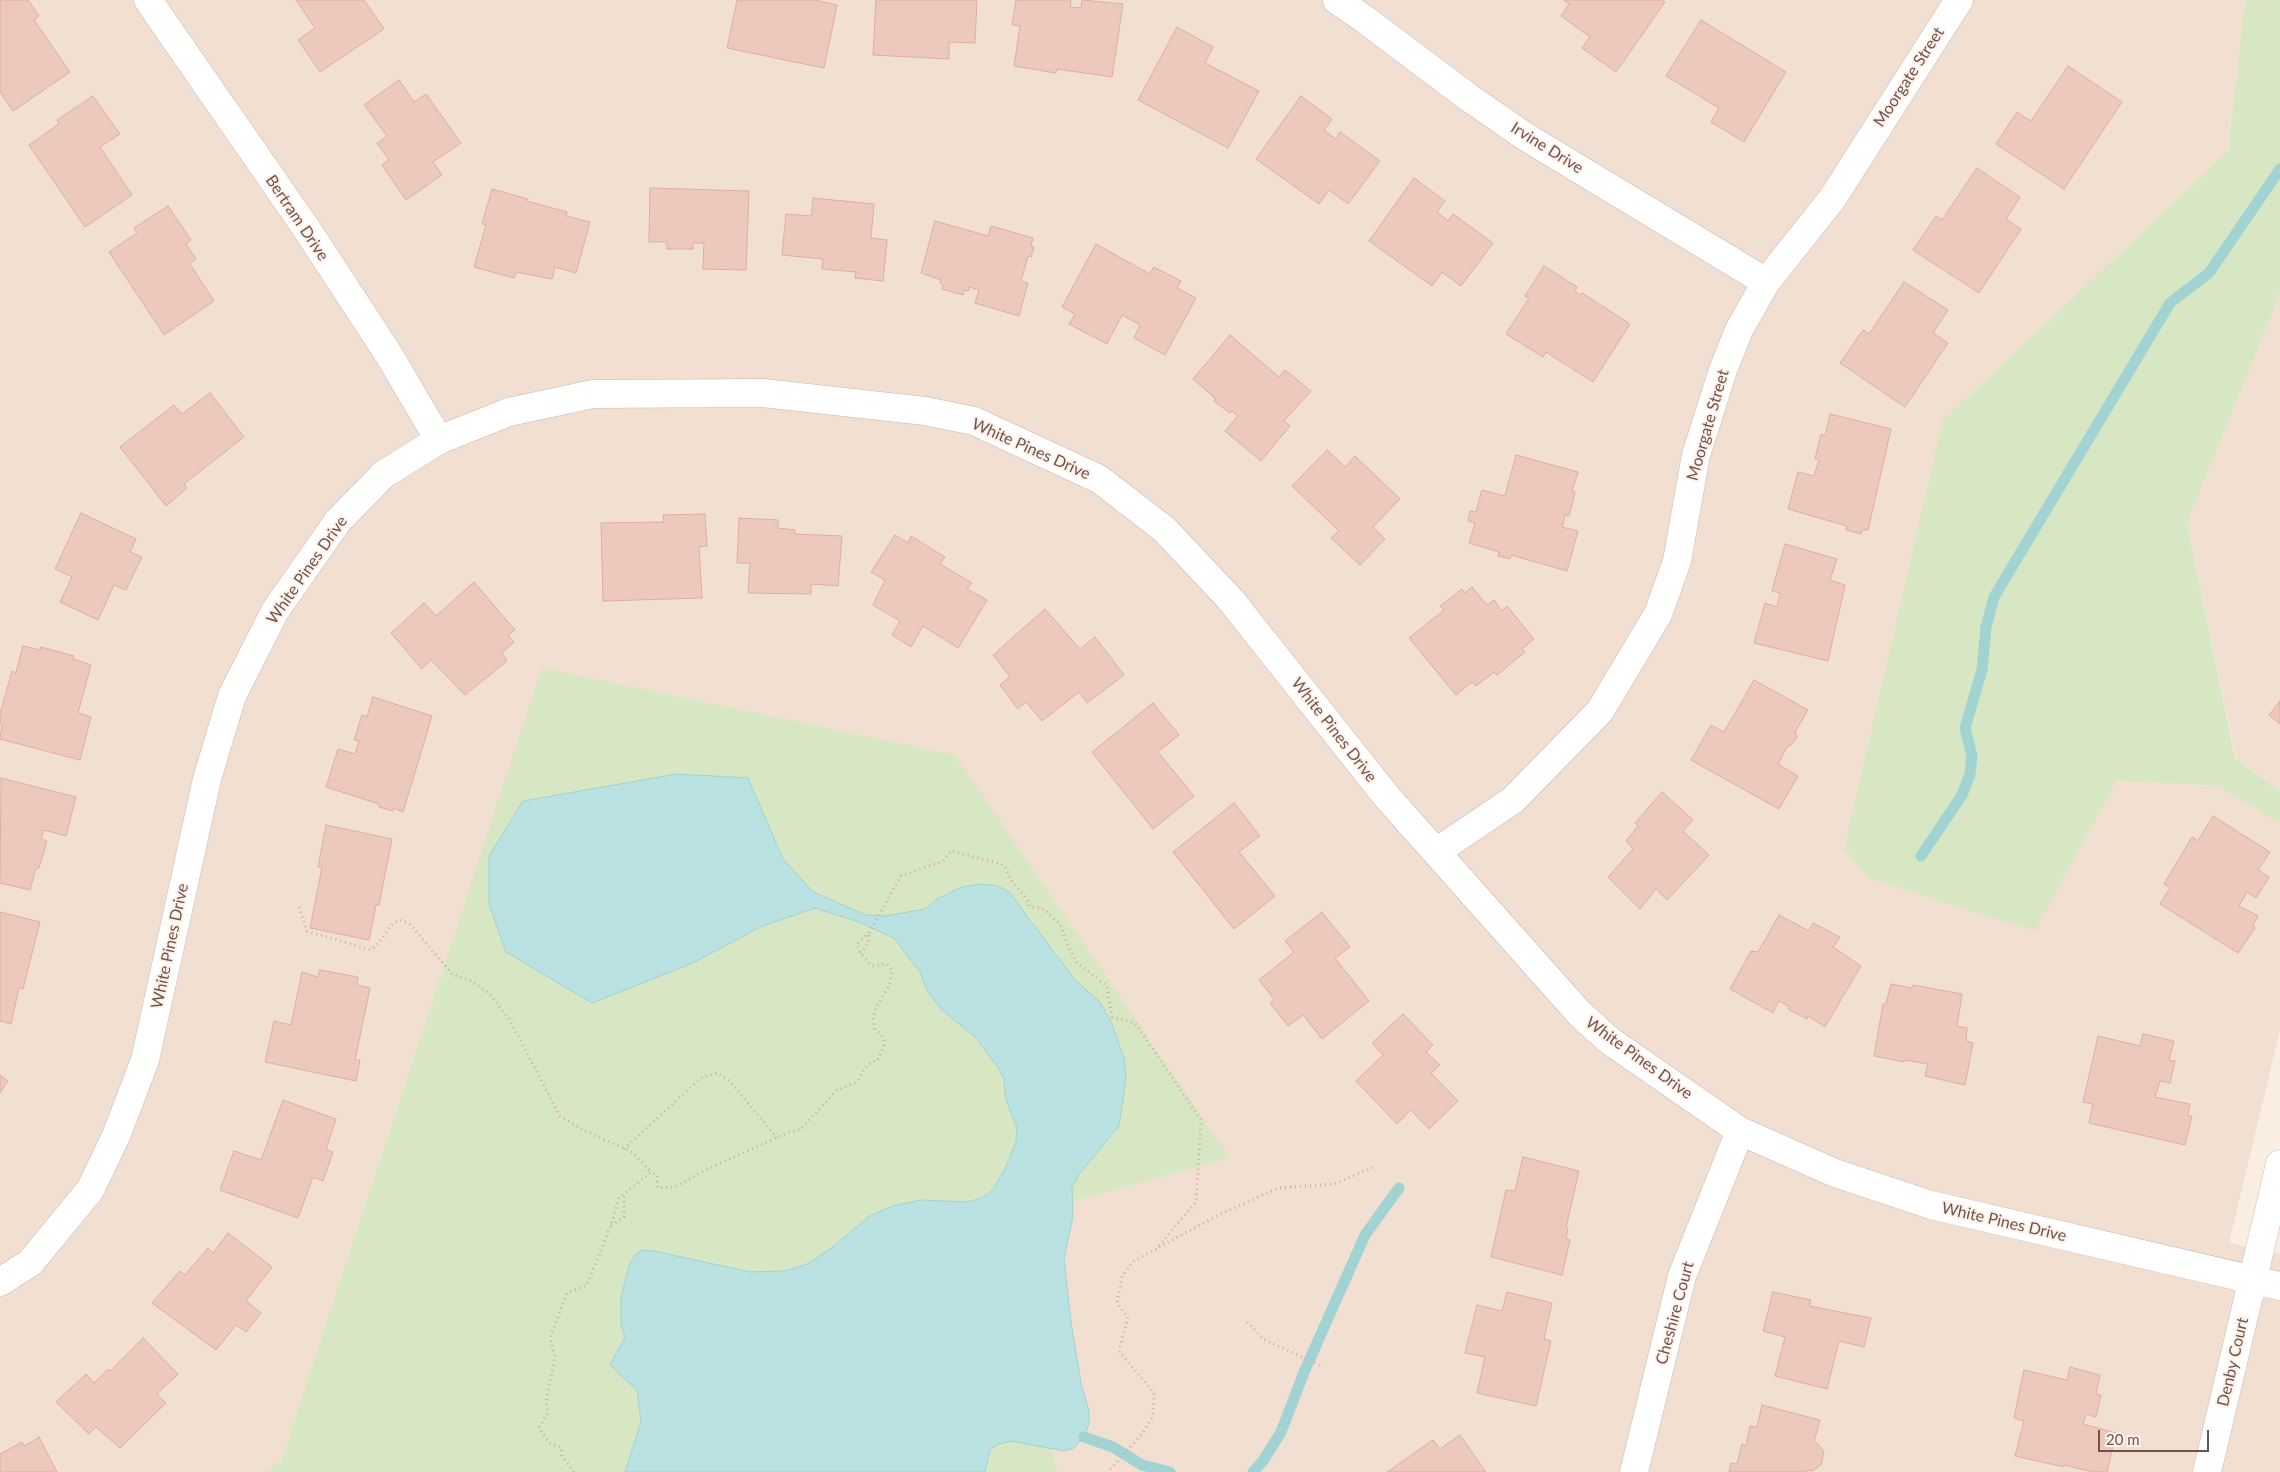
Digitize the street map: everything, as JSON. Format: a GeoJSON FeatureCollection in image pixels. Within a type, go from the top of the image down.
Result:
{"type":"FeatureCollection","features":[{"type":"Feature","properties":{"kind":"street","name":"Bertram Drive"},"geometry":{"type":"LineString","coordinates":[[148,0],[321,252],[389,355],[439,440]]}},
{"type":"Feature","properties":{"kind":"street","name":"Irvine Drive"},"geometry":{"type":"LineString","coordinates":[[1337,0],[1367,20],[1468,97],[1526,137],[1766,282]]}},
{"type":"Feature","properties":{"kind":"street","name":"Moorgate Street"},"geometry":{"type":"LineString","coordinates":[[1436,852],[1513,800],[1600,711],[1658,614],[1677,562],[1696,455],[1723,370],[1739,330],[1766,282],[1832,198],[1959,0]]}},
{"type":"Feature","properties":{"kind":"street","name":"White Pines Drive"},"geometry":{"type":"LineString","coordinates":[[0,1282],[30,1263],[90,1190],[116,1136],[144,1060],[207,779],[229,705],[275,611],[338,521],[384,474],[439,440],[509,412],[593,394],[763,393],[925,411],[974,421],[1099,479],[1164,528],[1230,599],[1387,797],[1580,1014],[1610,1041],[1740,1131],[1835,1173],[1932,1205],[2280,1286]]}},
{"type":"Feature","properties":{"kind":"street","name":"Cheshire Court"},"geometry":{"type":"LineString","coordinates":[[1634,1472],[1682,1276],[1740,1131]]}},
{"type":"Feature","properties":{"kind":"street","name":"Denby Court"},"geometry":{"type":"LineString","coordinates":[[2207,1472],[2280,1164]]}},
{"type":"Feature","properties":{"kind":"path"},"geometry":{"type":"LineString","coordinates":[[299,907],[307,931],[371,950],[380,942],[391,925],[400,920],[409,923],[452,975],[470,980],[490,994],[509,1019],[560,1116],[632,1152],[651,1172],[657,1175],[658,1188],[675,1187],[701,1172],[777,1138],[800,1130],[836,1091],[858,1081],[864,1068],[871,1062],[877,1061],[884,1046],[883,1037],[875,1029],[873,1018],[876,1007],[889,986],[892,971],[887,964],[872,966],[861,954],[857,944],[869,933],[901,876],[943,861],[951,851],[1004,865],[1012,881],[1027,899],[1028,906],[1044,908],[1060,924],[1067,944],[1077,962],[1107,986],[1112,1016],[1135,1022],[1201,1120],[1196,1202],[1156,1249]]}},
{"type":"Feature","properties":{"kind":"path"},"geometry":{"type":"LineString","coordinates":[[861,954],[868,943],[869,933]]}},
{"type":"Feature","properties":{"kind":"path"},"geometry":{"type":"LineString","coordinates":[[624,1149],[702,1077],[717,1073],[730,1081],[777,1138]]}},
{"type":"Feature","properties":{"kind":"path"},"geometry":{"type":"LineString","coordinates":[[1108,1472],[1142,1434],[1153,1416],[1154,1393],[1119,1351],[1128,1317],[1116,1303],[1122,1276],[1134,1261],[1217,1216],[1278,1188],[1334,1184],[1374,1168]]}},
{"type":"Feature","properties":{"kind":"path"},"geometry":{"type":"LineString","coordinates":[[574,1472],[562,1456],[561,1446],[550,1443],[539,1428],[548,1412],[546,1402],[555,1356],[550,1338],[567,1293],[587,1285],[611,1225],[619,1198],[651,1172]]}},
{"type":"Feature","properties":{"kind":"path"},"geometry":{"type":"LineString","coordinates":[[611,1225],[624,1217],[624,1195]]}},
{"type":"Feature","properties":{"kind":"path"},"geometry":{"type":"LineString","coordinates":[[1247,1322],[1263,1339],[1320,1364]]}},
{"type":"Feature","properties":{"kind":"shaded area"},"geometry":{"type":"Polygon","coordinates":[[[0,0],[2245,0],[2228,151],[1943,420],[2035,930],[2117,780],[2218,786],[2280,824],[2280,1030],[2229,1243],[2280,1254],[2280,1472],[1059,1472],[970,1230],[1229,1158],[444,966],[281,1461],[263,1472],[0,1472],[0,0]]]}},
{"type":"Feature","properties":{"kind":"shaded area"},"geometry":{"type":"Polygon","coordinates":[[[2280,294],[2280,791],[2236,758],[2187,523],[2280,294]]]}},
{"type":"Feature","properties":{"kind":"green space"},"geometry":{"type":"Polygon","coordinates":[[[2245,0],[2280,0],[2280,294],[2187,523],[2235,758],[2280,791],[2280,824],[2218,786],[2117,780],[2035,931],[1868,878],[1844,849],[1943,420],[2228,151],[2245,0]]]}},
{"type":"Feature","properties":{"kind":"green space"},"geometry":{"type":"Polygon","coordinates":[[[542,668],[955,755],[1230,1158],[970,1230],[1059,1472],[263,1472],[281,1461],[542,668]]]}},
{"type":"Feature","properties":{"kind":"water"},"geometry":{"type":"Polygon","coordinates":[[[677,774],[748,778],[783,859],[813,892],[866,915],[885,916],[925,909],[939,898],[962,887],[981,884],[998,886],[1009,892],[1075,980],[1100,1002],[1111,1022],[1124,1058],[1126,1078],[1119,1126],[1080,1173],[1072,1187],[1073,1216],[1064,1259],[1071,1322],[1081,1383],[1089,1411],[1089,1424],[1084,1437],[1074,1448],[1064,1451],[1012,1441],[998,1444],[990,1450],[985,1472],[625,1472],[641,1422],[637,1390],[610,1365],[625,1337],[621,1324],[621,1298],[629,1265],[635,1255],[643,1250],[654,1251],[750,1272],[785,1271],[807,1264],[830,1249],[870,1216],[893,1206],[921,1200],[967,1202],[982,1198],[992,1191],[1005,1169],[1016,1142],[1017,1128],[1006,1100],[1004,1079],[999,1069],[976,1038],[941,1009],[927,990],[920,972],[894,938],[859,922],[815,908],[760,927],[693,963],[592,1003],[506,952],[489,904],[489,856],[523,801],[677,774]]]}},
{"type":"Feature","properties":{"kind":"building"},"geometry":{"type":"Polygon","coordinates":[[[0,0],[28,0],[39,16],[34,20],[70,72],[13,111],[0,92],[0,0]]]}},
{"type":"Feature","properties":{"kind":"building"},"geometry":{"type":"Polygon","coordinates":[[[296,0],[364,0],[384,29],[320,72],[298,40],[315,28],[296,0]]]}},
{"type":"Feature","properties":{"kind":"building"},"geometry":{"type":"Polygon","coordinates":[[[737,0],[815,0],[837,5],[824,68],[727,48],[737,0]]]}},
{"type":"Feature","properties":{"kind":"building"},"geometry":{"type":"Polygon","coordinates":[[[876,0],[977,0],[975,43],[949,42],[949,59],[873,55],[876,0]]]}},
{"type":"Feature","properties":{"kind":"building"},"geometry":{"type":"Polygon","coordinates":[[[1016,0],[1071,0],[1070,7],[1081,8],[1082,0],[1123,4],[1112,77],[1057,69],[1056,73],[1014,66],[1020,26],[1012,25],[1016,0]]]}},
{"type":"Feature","properties":{"kind":"building"},"geometry":{"type":"Polygon","coordinates":[[[1564,0],[1662,0],[1665,2],[1616,72],[1582,48],[1590,37],[1561,16],[1569,4],[1564,0]]]}},
{"type":"Feature","properties":{"kind":"building"},"geometry":{"type":"Polygon","coordinates":[[[1701,20],[1786,72],[1744,142],[1711,122],[1719,108],[1666,76],[1701,20]]]}},
{"type":"Feature","properties":{"kind":"building"},"geometry":{"type":"Polygon","coordinates":[[[1177,27],[1213,47],[1205,63],[1259,91],[1228,148],[1138,100],[1177,27]]]}},
{"type":"Feature","properties":{"kind":"building"},"geometry":{"type":"Polygon","coordinates":[[[2068,66],[2122,102],[2064,189],[1996,144],[2017,112],[2031,121],[2068,66]]]}},
{"type":"Feature","properties":{"kind":"building"},"geometry":{"type":"Polygon","coordinates":[[[399,80],[414,102],[426,94],[461,143],[433,162],[442,175],[406,200],[382,165],[389,160],[377,143],[387,136],[364,105],[399,80]]]}},
{"type":"Feature","properties":{"kind":"building"},"geometry":{"type":"Polygon","coordinates":[[[93,96],[120,134],[100,147],[132,195],[85,227],[29,145],[59,124],[57,120],[93,96]]]}},
{"type":"Feature","properties":{"kind":"building"},"geometry":{"type":"Polygon","coordinates":[[[1301,96],[1332,119],[1324,130],[1336,139],[1340,132],[1380,161],[1348,204],[1329,190],[1319,204],[1256,159],[1301,96]]]}},
{"type":"Feature","properties":{"kind":"building"},"geometry":{"type":"Polygon","coordinates":[[[1977,168],[2020,197],[2006,219],[2021,229],[1979,293],[1913,250],[1936,216],[1942,220],[1977,168]]]}},
{"type":"Feature","properties":{"kind":"building"},"geometry":{"type":"Polygon","coordinates":[[[1414,178],[1445,201],[1437,212],[1448,221],[1453,214],[1493,243],[1461,286],[1442,272],[1432,286],[1369,241],[1414,178]]]}},
{"type":"Feature","properties":{"kind":"building"},"geometry":{"type":"Polygon","coordinates":[[[650,188],[749,191],[746,270],[703,269],[704,243],[693,243],[693,249],[667,249],[667,242],[649,242],[650,188]]]}},
{"type":"Feature","properties":{"kind":"building"},"geometry":{"type":"Polygon","coordinates":[[[492,189],[567,212],[566,216],[590,222],[576,273],[555,267],[552,279],[516,272],[514,278],[474,267],[486,225],[482,224],[492,189]]]}},
{"type":"Feature","properties":{"kind":"building"},"geometry":{"type":"Polygon","coordinates":[[[813,198],[874,204],[871,238],[887,240],[883,281],[855,278],[856,272],[822,269],[823,259],[782,255],[786,214],[811,216],[813,198]]]}},
{"type":"Feature","properties":{"kind":"building"},"geometry":{"type":"Polygon","coordinates":[[[168,206],[191,240],[186,244],[196,259],[190,264],[214,301],[164,335],[109,252],[137,233],[134,228],[168,206]]]}},
{"type":"Feature","properties":{"kind":"building"},"geometry":{"type":"Polygon","coordinates":[[[935,221],[988,236],[991,226],[1033,238],[1031,246],[1034,247],[1031,257],[1028,256],[1021,281],[1028,283],[1019,316],[975,303],[979,290],[969,287],[968,291],[964,290],[963,295],[942,289],[941,280],[921,273],[935,221]]]}},
{"type":"Feature","properties":{"kind":"building"},"geometry":{"type":"Polygon","coordinates":[[[1096,244],[1150,274],[1154,267],[1181,281],[1177,288],[1196,298],[1165,355],[1134,338],[1140,325],[1122,315],[1107,344],[1069,324],[1075,314],[1062,307],[1096,244]]]}},
{"type":"Feature","properties":{"kind":"building"},"geometry":{"type":"Polygon","coordinates":[[[1544,266],[1577,287],[1575,291],[1580,295],[1582,293],[1630,324],[1593,382],[1546,352],[1543,357],[1506,334],[1529,298],[1525,296],[1544,266]]]}},
{"type":"Feature","properties":{"kind":"building"},"geometry":{"type":"Polygon","coordinates":[[[1904,282],[1948,310],[1933,333],[1948,343],[1905,407],[1840,363],[1863,330],[1869,334],[1904,282]]]}},
{"type":"Feature","properties":{"kind":"building"},"geometry":{"type":"Polygon","coordinates":[[[1230,335],[1279,377],[1285,370],[1311,391],[1284,421],[1290,426],[1261,461],[1225,431],[1238,416],[1232,411],[1230,413],[1214,401],[1216,399],[1193,379],[1230,335]]]}},
{"type":"Feature","properties":{"kind":"building"},"geometry":{"type":"Polygon","coordinates":[[[210,393],[244,437],[184,484],[187,488],[166,506],[120,447],[174,405],[182,414],[210,393]]]}},
{"type":"Feature","properties":{"kind":"building"},"geometry":{"type":"Polygon","coordinates":[[[1830,414],[1891,429],[1868,530],[1862,530],[1861,534],[1846,530],[1847,526],[1788,509],[1798,472],[1814,476],[1819,460],[1815,459],[1821,434],[1825,436],[1830,414]]]}},
{"type":"Feature","properties":{"kind":"building"},"geometry":{"type":"Polygon","coordinates":[[[1327,450],[1345,467],[1355,456],[1400,499],[1373,527],[1385,539],[1360,565],[1331,538],[1339,531],[1292,486],[1327,450]]]}},
{"type":"Feature","properties":{"kind":"building"},"geometry":{"type":"Polygon","coordinates":[[[1516,455],[1578,472],[1572,491],[1575,492],[1569,516],[1565,515],[1562,527],[1578,531],[1567,571],[1511,555],[1510,559],[1498,556],[1499,552],[1469,543],[1475,523],[1468,521],[1470,511],[1476,512],[1482,490],[1505,496],[1516,455]]]}},
{"type":"Feature","properties":{"kind":"building"},"geometry":{"type":"Polygon","coordinates":[[[81,513],[136,539],[130,552],[142,557],[126,590],[114,585],[98,620],[60,602],[72,577],[55,569],[81,513]]]}},
{"type":"Feature","properties":{"kind":"building"},"geometry":{"type":"Polygon","coordinates":[[[705,514],[707,546],[699,547],[702,598],[603,601],[601,523],[664,522],[663,515],[705,514]]]}},
{"type":"Feature","properties":{"kind":"building"},"geometry":{"type":"Polygon","coordinates":[[[739,518],[778,520],[778,528],[795,530],[795,534],[842,536],[838,586],[811,584],[811,594],[748,593],[750,563],[737,563],[739,518]]]}},
{"type":"Feature","properties":{"kind":"building"},"geometry":{"type":"Polygon","coordinates":[[[895,535],[908,543],[911,536],[945,557],[940,564],[972,583],[967,589],[987,600],[958,648],[923,626],[911,647],[892,635],[900,621],[873,605],[885,580],[871,572],[895,535]]]}},
{"type":"Feature","properties":{"kind":"building"},"geometry":{"type":"Polygon","coordinates":[[[1785,544],[1837,559],[1830,580],[1845,585],[1828,661],[1754,643],[1765,603],[1777,607],[1780,593],[1772,591],[1785,544]]]}},
{"type":"Feature","properties":{"kind":"building"},"geometry":{"type":"Polygon","coordinates":[[[474,582],[515,630],[508,635],[514,642],[502,653],[507,661],[465,695],[431,660],[422,669],[391,633],[424,603],[436,616],[474,582]]]}},
{"type":"Feature","properties":{"kind":"building"},"geometry":{"type":"Polygon","coordinates":[[[1472,587],[1487,605],[1494,600],[1502,611],[1507,606],[1534,639],[1522,649],[1525,652],[1497,675],[1494,672],[1476,686],[1472,682],[1456,695],[1409,638],[1444,610],[1440,606],[1462,589],[1465,593],[1472,587]]]}},
{"type":"Feature","properties":{"kind":"building"},"geometry":{"type":"Polygon","coordinates":[[[1045,609],[1080,649],[1095,637],[1124,675],[1087,703],[1079,692],[1042,721],[1026,702],[1018,709],[1000,685],[1010,677],[993,655],[1045,609]]]}},
{"type":"Feature","properties":{"kind":"building"},"geometry":{"type":"Polygon","coordinates":[[[23,646],[40,650],[41,647],[74,656],[73,659],[91,665],[78,713],[91,717],[80,760],[0,739],[2,724],[0,723],[0,714],[12,671],[16,673],[23,646]]]}},
{"type":"Feature","properties":{"kind":"building"},"geometry":{"type":"Polygon","coordinates":[[[1754,680],[1808,710],[1795,732],[1797,738],[1787,747],[1778,764],[1798,776],[1779,809],[1691,760],[1711,725],[1724,732],[1754,680]]]}},
{"type":"Feature","properties":{"kind":"building"},"geometry":{"type":"Polygon","coordinates":[[[373,697],[432,716],[403,812],[393,808],[393,811],[379,807],[379,804],[326,787],[338,749],[355,754],[359,741],[354,740],[362,715],[367,717],[373,697]]]}},
{"type":"Feature","properties":{"kind":"building"},"geometry":{"type":"Polygon","coordinates":[[[2280,701],[2280,724],[2269,715],[2280,701]]]}},
{"type":"Feature","properties":{"kind":"building"},"geometry":{"type":"Polygon","coordinates":[[[1153,703],[1179,735],[1158,752],[1194,796],[1153,829],[1092,752],[1153,703]]]}},
{"type":"Feature","properties":{"kind":"building"},"geometry":{"type":"Polygon","coordinates":[[[1,778],[76,797],[66,836],[44,830],[41,839],[47,841],[39,868],[36,868],[30,890],[0,883],[1,778]]]}},
{"type":"Feature","properties":{"kind":"building"},"geometry":{"type":"Polygon","coordinates":[[[1662,792],[1693,820],[1683,831],[1709,855],[1667,900],[1656,889],[1640,909],[1608,877],[1633,849],[1626,841],[1638,826],[1635,823],[1662,792]]]}},
{"type":"Feature","properties":{"kind":"building"},"geometry":{"type":"Polygon","coordinates":[[[1234,803],[1260,836],[1239,852],[1275,896],[1234,929],[1173,852],[1234,803]]]}},
{"type":"Feature","properties":{"kind":"building"},"geometry":{"type":"Polygon","coordinates":[[[2213,816],[2270,852],[2258,870],[2269,877],[2256,898],[2247,892],[2239,906],[2258,916],[2253,925],[2255,928],[2238,953],[2160,904],[2170,888],[2164,884],[2192,837],[2198,841],[2213,816]]]}},
{"type":"Feature","properties":{"kind":"building"},"geometry":{"type":"Polygon","coordinates":[[[326,825],[392,839],[379,905],[376,905],[369,940],[310,928],[322,867],[318,867],[326,825]]]}},
{"type":"Feature","properties":{"kind":"building"},"geometry":{"type":"Polygon","coordinates":[[[0,912],[40,922],[23,989],[19,988],[11,1024],[0,1021],[0,912]]]}},
{"type":"Feature","properties":{"kind":"building"},"geometry":{"type":"Polygon","coordinates":[[[1322,912],[1350,947],[1335,958],[1369,1001],[1322,1039],[1303,1015],[1288,1026],[1270,1003],[1274,999],[1259,980],[1294,952],[1285,941],[1322,912]]]}},
{"type":"Feature","properties":{"kind":"building"},"geometry":{"type":"Polygon","coordinates":[[[1779,915],[1809,931],[1813,923],[1840,937],[1833,947],[1861,966],[1825,1027],[1808,1016],[1807,1019],[1788,1009],[1790,1007],[1779,1001],[1773,1013],[1730,989],[1751,951],[1758,952],[1779,915]]]}},
{"type":"Feature","properties":{"kind":"building"},"geometry":{"type":"Polygon","coordinates":[[[320,970],[358,977],[357,985],[370,988],[355,1060],[360,1060],[356,1081],[265,1062],[274,1021],[291,1025],[302,972],[318,977],[320,970]]]}},
{"type":"Feature","properties":{"kind":"building"},"geometry":{"type":"Polygon","coordinates":[[[1891,984],[1912,988],[1913,985],[1962,994],[1957,1026],[1967,1028],[1966,1041],[1973,1043],[1965,1085],[1925,1076],[1928,1064],[1904,1060],[1904,1062],[1874,1056],[1883,1004],[1886,1004],[1891,984]]]}},
{"type":"Feature","properties":{"kind":"building"},"geometry":{"type":"Polygon","coordinates":[[[1403,1014],[1433,1045],[1426,1052],[1440,1065],[1431,1073],[1458,1101],[1429,1129],[1411,1110],[1397,1124],[1356,1081],[1383,1055],[1372,1043],[1403,1014]]]}},
{"type":"Feature","properties":{"kind":"building"},"geometry":{"type":"Polygon","coordinates":[[[2143,1034],[2174,1041],[2169,1060],[2175,1061],[2170,1083],[2160,1081],[2155,1097],[2190,1104],[2188,1116],[2192,1116],[2185,1145],[2089,1123],[2093,1104],[2083,1102],[2098,1036],[2140,1046],[2143,1034]]]}},
{"type":"Feature","properties":{"kind":"building"},"geometry":{"type":"Polygon","coordinates":[[[0,1075],[8,1081],[0,1093],[0,1075]]]}},
{"type":"Feature","properties":{"kind":"building"},"geometry":{"type":"Polygon","coordinates":[[[283,1100],[336,1119],[326,1149],[333,1152],[323,1181],[313,1177],[298,1218],[220,1190],[234,1151],[261,1160],[283,1100]]]}},
{"type":"Feature","properties":{"kind":"building"},"geometry":{"type":"Polygon","coordinates":[[[1523,1157],[1579,1171],[1566,1228],[1568,1229],[1566,1239],[1570,1240],[1562,1275],[1491,1257],[1506,1190],[1515,1191],[1523,1157]]]}},
{"type":"Feature","properties":{"kind":"building"},"geometry":{"type":"Polygon","coordinates":[[[228,1233],[272,1267],[246,1301],[261,1313],[246,1332],[236,1325],[216,1350],[152,1303],[180,1271],[185,1275],[208,1248],[213,1253],[228,1233]]]}},
{"type":"Feature","properties":{"kind":"building"},"geometry":{"type":"Polygon","coordinates":[[[1507,1292],[1552,1303],[1544,1339],[1551,1341],[1536,1406],[1477,1393],[1485,1357],[1465,1353],[1477,1305],[1502,1311],[1507,1292]]]}},
{"type":"Feature","properties":{"kind":"building"},"geometry":{"type":"Polygon","coordinates":[[[1773,1292],[1811,1300],[1809,1306],[1871,1318],[1864,1347],[1839,1341],[1827,1389],[1775,1376],[1785,1337],[1763,1331],[1773,1292]]]}},
{"type":"Feature","properties":{"kind":"building"},"geometry":{"type":"Polygon","coordinates":[[[143,1338],[178,1374],[157,1394],[166,1403],[120,1448],[96,1427],[89,1434],[56,1402],[86,1374],[94,1383],[108,1369],[110,1371],[143,1338]]]}},
{"type":"Feature","properties":{"kind":"building"},"geometry":{"type":"Polygon","coordinates":[[[2070,1367],[2100,1375],[2096,1394],[2101,1395],[2096,1417],[2086,1414],[2083,1424],[2116,1433],[2107,1472],[2093,1472],[2064,1465],[2064,1467],[2015,1456],[2024,1421],[2014,1418],[2024,1370],[2067,1380],[2070,1367]]]}},
{"type":"Feature","properties":{"kind":"building"},"geometry":{"type":"Polygon","coordinates":[[[1762,1405],[1820,1420],[1814,1442],[1824,1452],[1821,1465],[1812,1471],[1807,1470],[1807,1472],[1729,1472],[1731,1463],[1737,1464],[1742,1444],[1746,1446],[1750,1426],[1757,1427],[1762,1405]]]}},
{"type":"Feature","properties":{"kind":"building"},"geometry":{"type":"Polygon","coordinates":[[[1460,1435],[1486,1472],[1387,1472],[1433,1440],[1440,1449],[1460,1435]]]}},
{"type":"Feature","properties":{"kind":"building"},"geometry":{"type":"Polygon","coordinates":[[[39,1437],[57,1472],[0,1472],[0,1454],[22,1442],[25,1446],[39,1437]]]}},
{"type":"Feature","properties":{"kind":"waterway"},"geometry":{"type":"LineString","coordinates":[[1921,856],[1962,795],[1970,774],[1972,756],[1965,728],[1982,670],[1986,627],[1994,597],[2170,303],[2209,273],[2280,169]]}},
{"type":"Feature","properties":{"kind":"waterway"},"geometry":{"type":"LineString","coordinates":[[1253,1472],[1263,1461],[1281,1432],[1305,1370],[1365,1235],[1399,1188]]}},
{"type":"Feature","properties":{"kind":"waterway"},"geometry":{"type":"LineString","coordinates":[[1084,1437],[1113,1447],[1142,1465],[1170,1472]]}}]}
